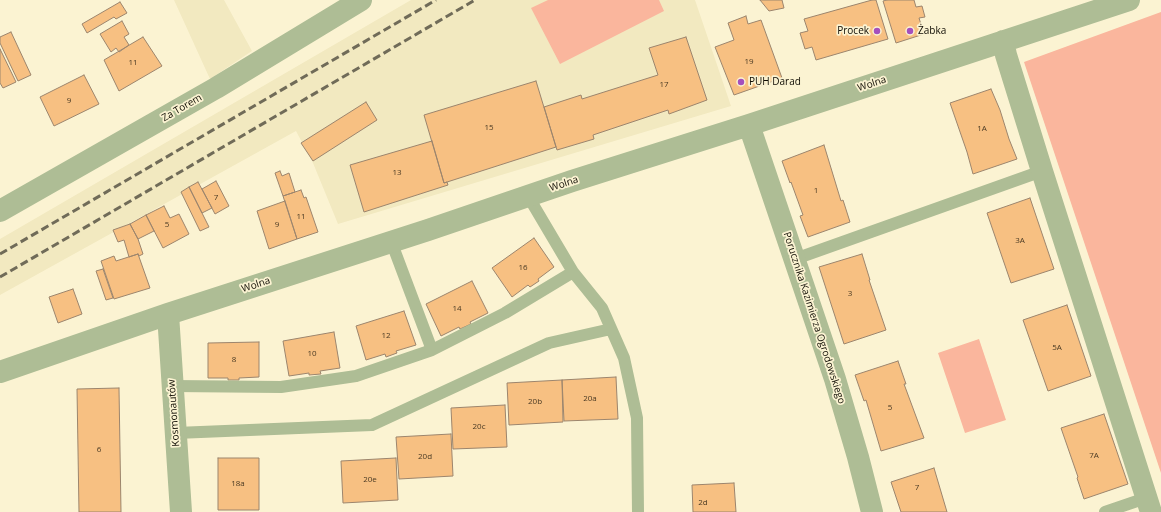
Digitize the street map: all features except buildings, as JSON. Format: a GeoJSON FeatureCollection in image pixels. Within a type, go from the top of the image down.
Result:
{"type":"FeatureCollection","features":[{"type":"Feature","properties":{"kind":"street","name":"Za Torem"},"geometry":{"type":"LineString","coordinates":[[0,211],[216,88],[361,0]]}},
{"type":"Feature","properties":{"kind":"street","name":"Wolna"},"geometry":{"type":"LineString","coordinates":[[0,372],[168,314],[1129,0]]}},
{"type":"Feature","properties":{"kind":"street"},"geometry":{"type":"LineString","coordinates":[[1003,41],[1042,171],[1149,505]]}},
{"type":"Feature","properties":{"kind":"street","name":"Porucznika Kazimierza Ogrodowskiego"},"geometry":{"type":"LineString","coordinates":[[750,125],[835,379],[858,456],[872,512]]}},
{"type":"Feature","properties":{"kind":"street","name":"Kosmonautów"},"geometry":{"type":"LineString","coordinates":[[168,314],[181,512]]}},
{"type":"Feature","properties":{"kind":"lane"},"geometry":{"type":"LineString","coordinates":[[795,259],[1042,171]]}},
{"type":"Feature","properties":{"kind":"lane"},"geometry":{"type":"LineString","coordinates":[[528,196],[573,272],[602,308],[624,358],[637,418],[638,512]]}},
{"type":"Feature","properties":{"kind":"lane"},"geometry":{"type":"LineString","coordinates":[[391,241],[432,350]]}},
{"type":"Feature","properties":{"kind":"lane"},"geometry":{"type":"LineString","coordinates":[[172,386],[281,387],[356,376],[432,350],[505,313],[573,272]]}},
{"type":"Feature","properties":{"kind":"lane"},"geometry":{"type":"LineString","coordinates":[[176,432],[372,426],[549,343],[611,329]]}},
{"type":"Feature","properties":{"kind":"lane"},"geometry":{"type":"LineString","coordinates":[[1106,512],[1149,505]]}},
{"type":"Feature","properties":{"kind":"shaded area"},"geometry":{"type":"Polygon","coordinates":[[[174,0],[224,0],[252,51],[210,79],[174,0]]]}},
{"type":"Feature","properties":{"kind":"shaded area"},"geometry":{"type":"Polygon","coordinates":[[[411,0],[695,0],[731,106],[338,224],[313,163],[296,131],[0,295],[0,239],[411,0]]]}},
{"type":"Feature","properties":{"kind":"shaded area"},"geometry":{"type":"Polygon","coordinates":[[[548,0],[659,0],[664,11],[560,64],[531,8],[548,0]]]}},
{"type":"Feature","properties":{"kind":"shaded area"},"geometry":{"type":"Polygon","coordinates":[[[1161,12],[1161,473],[1024,62],[1161,12]]]}},
{"type":"Feature","properties":{"kind":"shaded area"},"geometry":{"type":"Polygon","coordinates":[[[979,339],[1006,420],[965,433],[938,353],[979,339]]]}},
{"type":"Feature","properties":{"kind":"railway"},"geometry":{"type":"LineString","coordinates":[[0,254],[436,0]]}},
{"type":"Feature","properties":{"kind":"railway"},"geometry":{"type":"LineString","coordinates":[[0,277],[475,0]]}},
{"type":"Feature","properties":{"kind":"place","name":"Procek"},"geometry":{"type":"Point","coordinates":[877,31]}},
{"type":"Feature","properties":{"kind":"place","name":"Żabka"},"geometry":{"type":"Point","coordinates":[910,31]}},
{"type":"Feature","properties":{"kind":"place","name":"PUH Darad"},"geometry":{"type":"Point","coordinates":[741,82]}}]}
